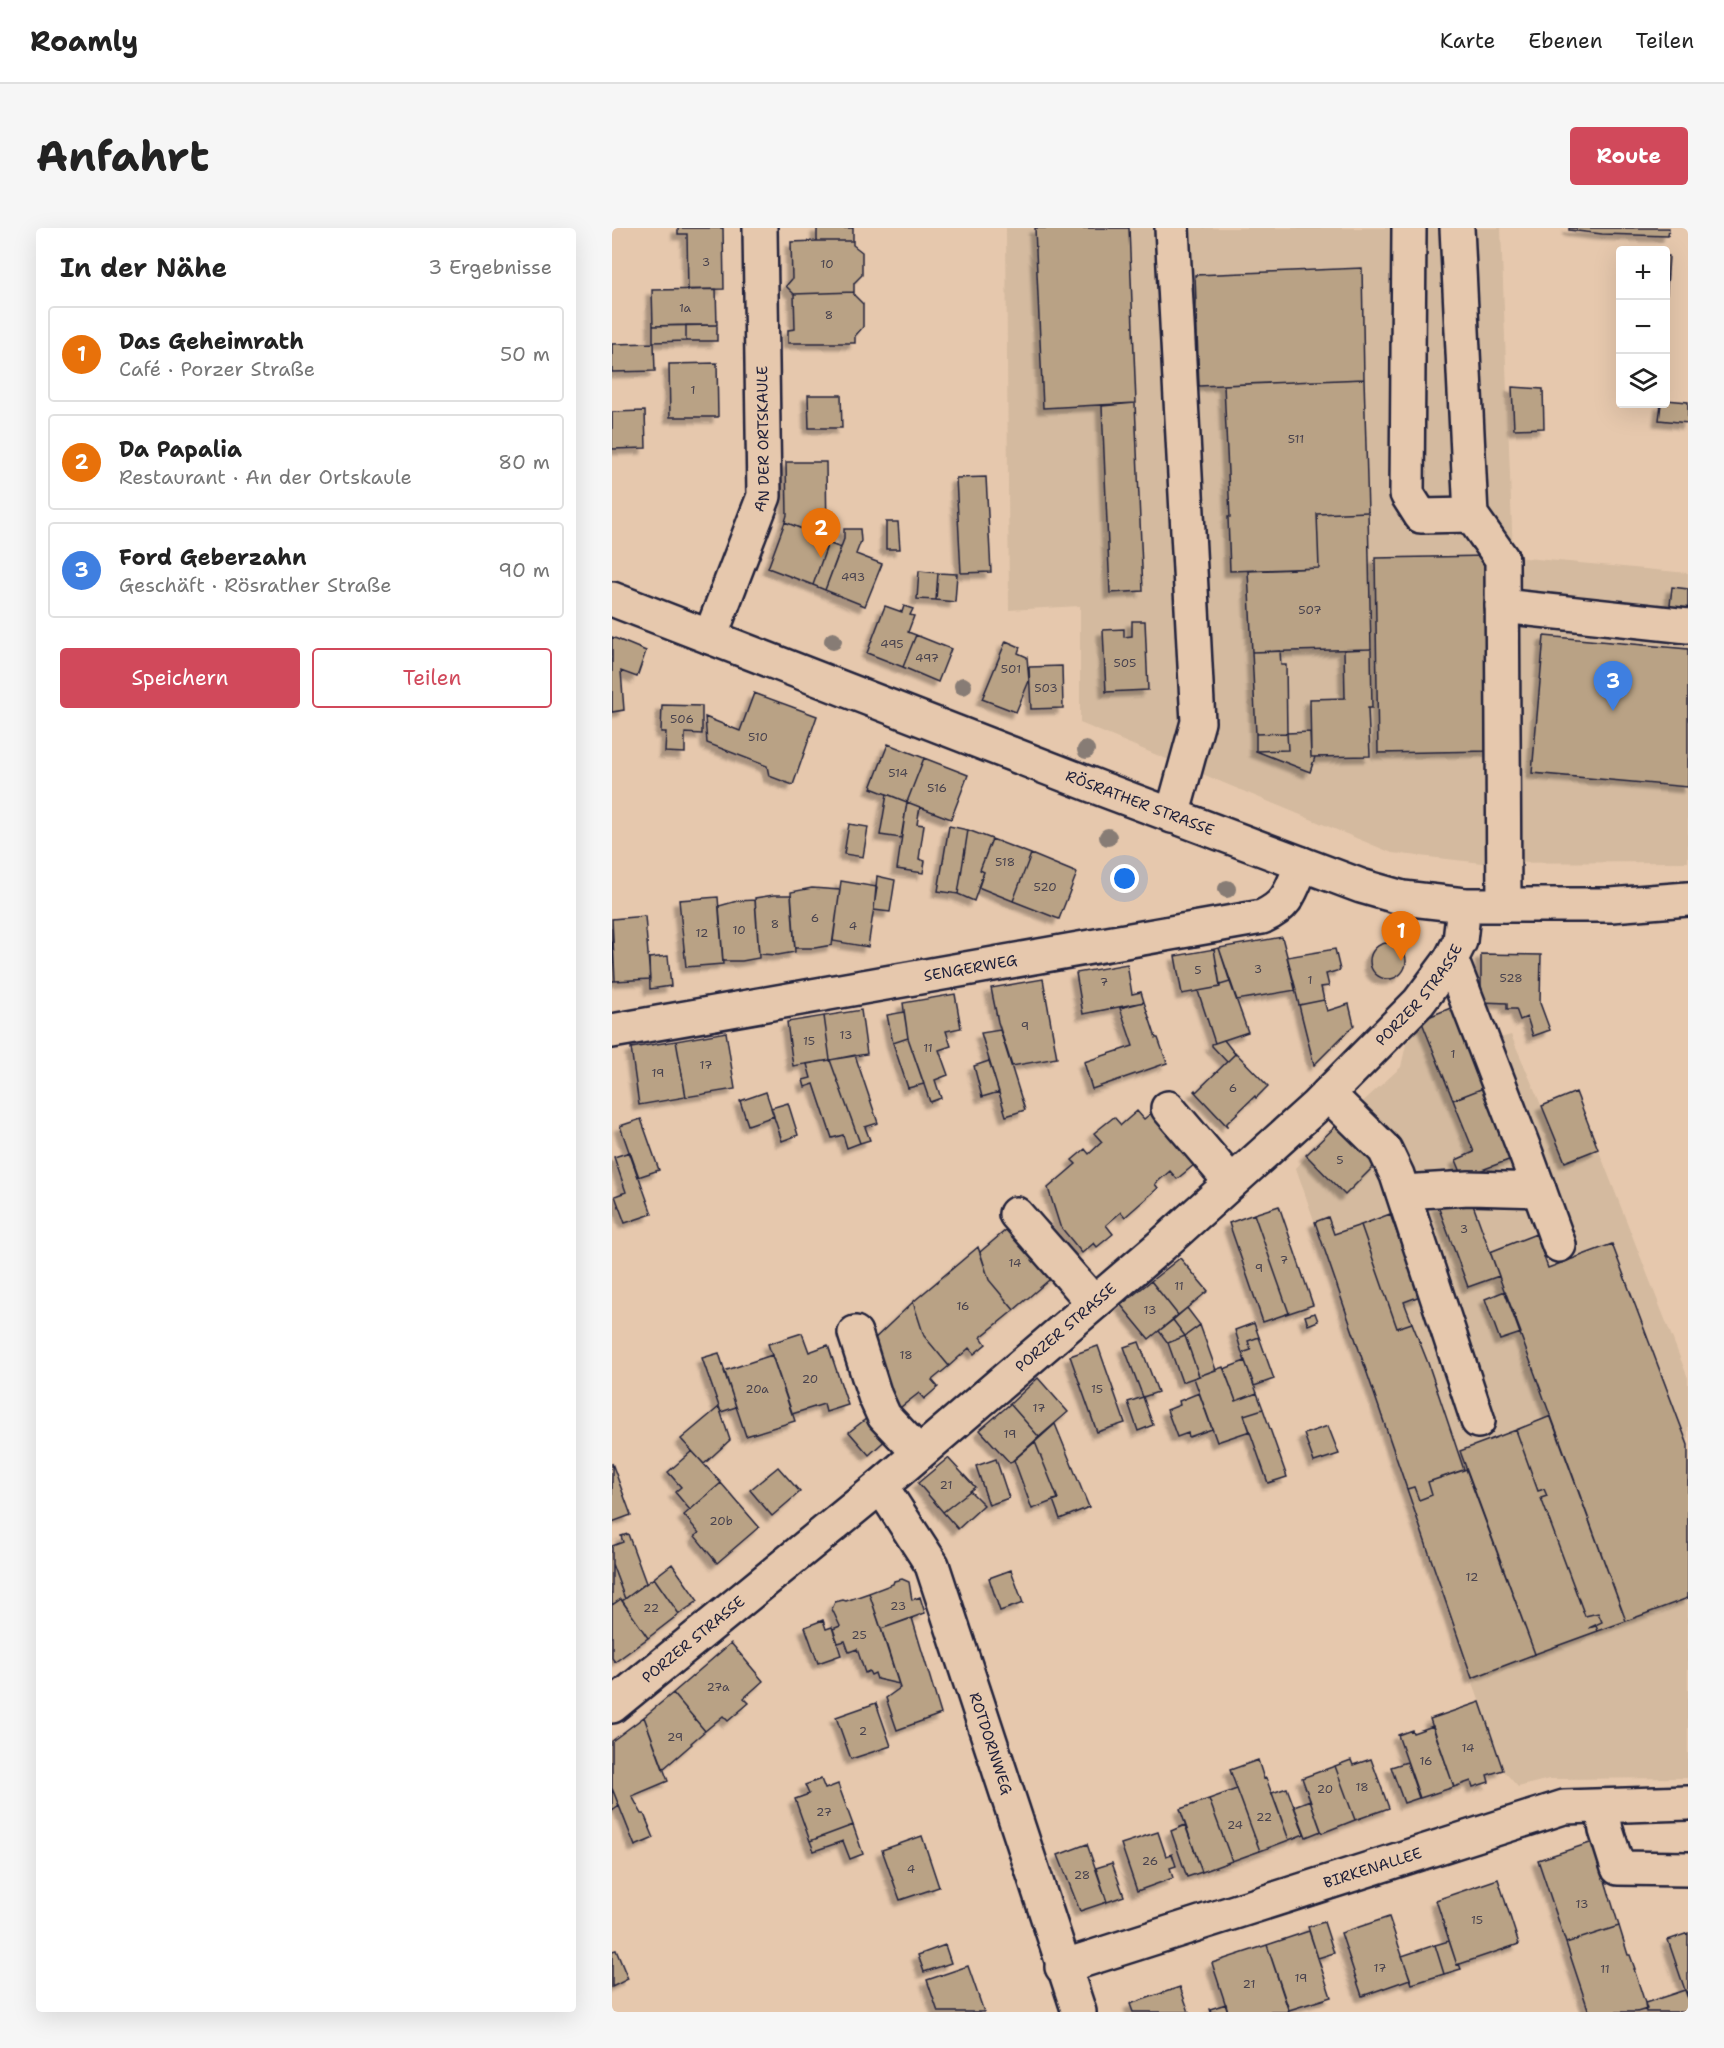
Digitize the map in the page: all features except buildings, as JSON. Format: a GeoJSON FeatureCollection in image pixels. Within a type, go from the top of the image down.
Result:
{"type":"FeatureCollection","features":[{"type":"Feature","properties":{"kind":"street","name":"AN DER ORTSKAULE"},"geometry":{"type":"LineString","coordinates":[[710,638],[764,496],[760,228]]}},
{"type":"Feature","properties":{"kind":"street"},"geometry":{"type":"LineString","coordinates":[[1172,228],[1198,722],[1172,816]]}},
{"type":"Feature","properties":{"kind":"street"},"geometry":{"type":"LineString","coordinates":[[1409,228],[1407,494],[1421,516],[1471,515]]}},
{"type":"Feature","properties":{"kind":"street"},"geometry":{"type":"LineString","coordinates":[[1457,228],[1471,515],[1502,559],[1504,905]]}},
{"type":"Feature","properties":{"kind":"street","name":"RÖSRATHER STRASSE"},"geometry":{"type":"LineString","coordinates":[[612,599],[1172,816],[1361,886],[1403,898],[1464,905],[1611,905],[1688,899]]}},
{"type":"Feature","properties":{"kind":"street"},"geometry":{"type":"LineString","coordinates":[[1502,606],[1688,626]]}},
{"type":"Feature","properties":{"kind":"street","name":"SENGERWEG"},"geometry":{"type":"LineString","coordinates":[[612,1031],[1262,917],[1277,910],[1287,898],[1302,864]]}},
{"type":"Feature","properties":{"kind":"street","name":"PORZER STRASSE"},"geometry":{"type":"LineString","coordinates":[[612,1706],[881,1486],[1162,1245],[1328,1094],[1419,1002],[1451,959],[1460,941],[1464,905]]}},
{"type":"Feature","properties":{"kind":"street"},"geometry":{"type":"LineString","coordinates":[[1451,959],[1559,1245]]}},
{"type":"Feature","properties":{"kind":"street"},"geometry":{"type":"LineString","coordinates":[[1328,1094],[1385,1150],[1397,1175],[1478,1421]]}},
{"type":"Feature","properties":{"kind":"street"},"geometry":{"type":"LineString","coordinates":[[1168,1108],[1231,1182]]}},
{"type":"Feature","properties":{"kind":"street"},"geometry":{"type":"LineString","coordinates":[[1403,1192],[1469,1188],[1539,1190]]}},
{"type":"Feature","properties":{"kind":"street"},"geometry":{"type":"LineString","coordinates":[[1016,1214],[1094,1303]]}},
{"type":"Feature","properties":{"kind":"street"},"geometry":{"type":"LineString","coordinates":[[855,1332],[875,1396],[884,1416],[919,1453]]}},
{"type":"Feature","properties":{"kind":"street","name":"ROTDORNWEG"},"geometry":{"type":"LineString","coordinates":[[881,1486],[932,1565],[1078,2012]]}},
{"type":"Feature","properties":{"kind":"street","name":"BIRKENALLEE"},"geometry":{"type":"LineString","coordinates":[[1062,1967],[1564,1807],[1688,1803]]}},
{"type":"Feature","properties":{"kind":"street"},"geometry":{"type":"LineString","coordinates":[[1602,1806],[1606,1830],[1618,1868],[1688,1869]]}},
{"type":"Feature","properties":{"kind":"shaded area"},"geometry":{"type":"Polygon","coordinates":[[[1006,228],[1501,228],[1513,557],[1688,573],[1688,862],[1483,863],[1392,853],[1080,723],[1080,606],[1009,610],[1006,228]]]}},
{"type":"Feature","properties":{"kind":"shaded area"},"geometry":{"type":"Polygon","coordinates":[[[1453,1007],[1497,1039],[1511,1035],[1556,1140],[1590,1128],[1688,1378],[1688,1778],[1549,1779],[1518,1787],[1503,1770],[1296,1168],[1336,1126],[1401,1067],[1406,1044],[1421,1020],[1453,1007]]]}},
{"type":"Feature","properties":{"kind":"place","name":"Da Papalia"},"geometry":{"type":"Point","coordinates":[821,558]}},
{"type":"Feature","properties":{"kind":"place","name":"Ford Geberzahn"},"geometry":{"type":"Point","coordinates":[1613,711]}},
{"type":"Feature","properties":{"kind":"place","name":"Das Geheimrath"},"geometry":{"type":"Point","coordinates":[1401,961]}}]}
